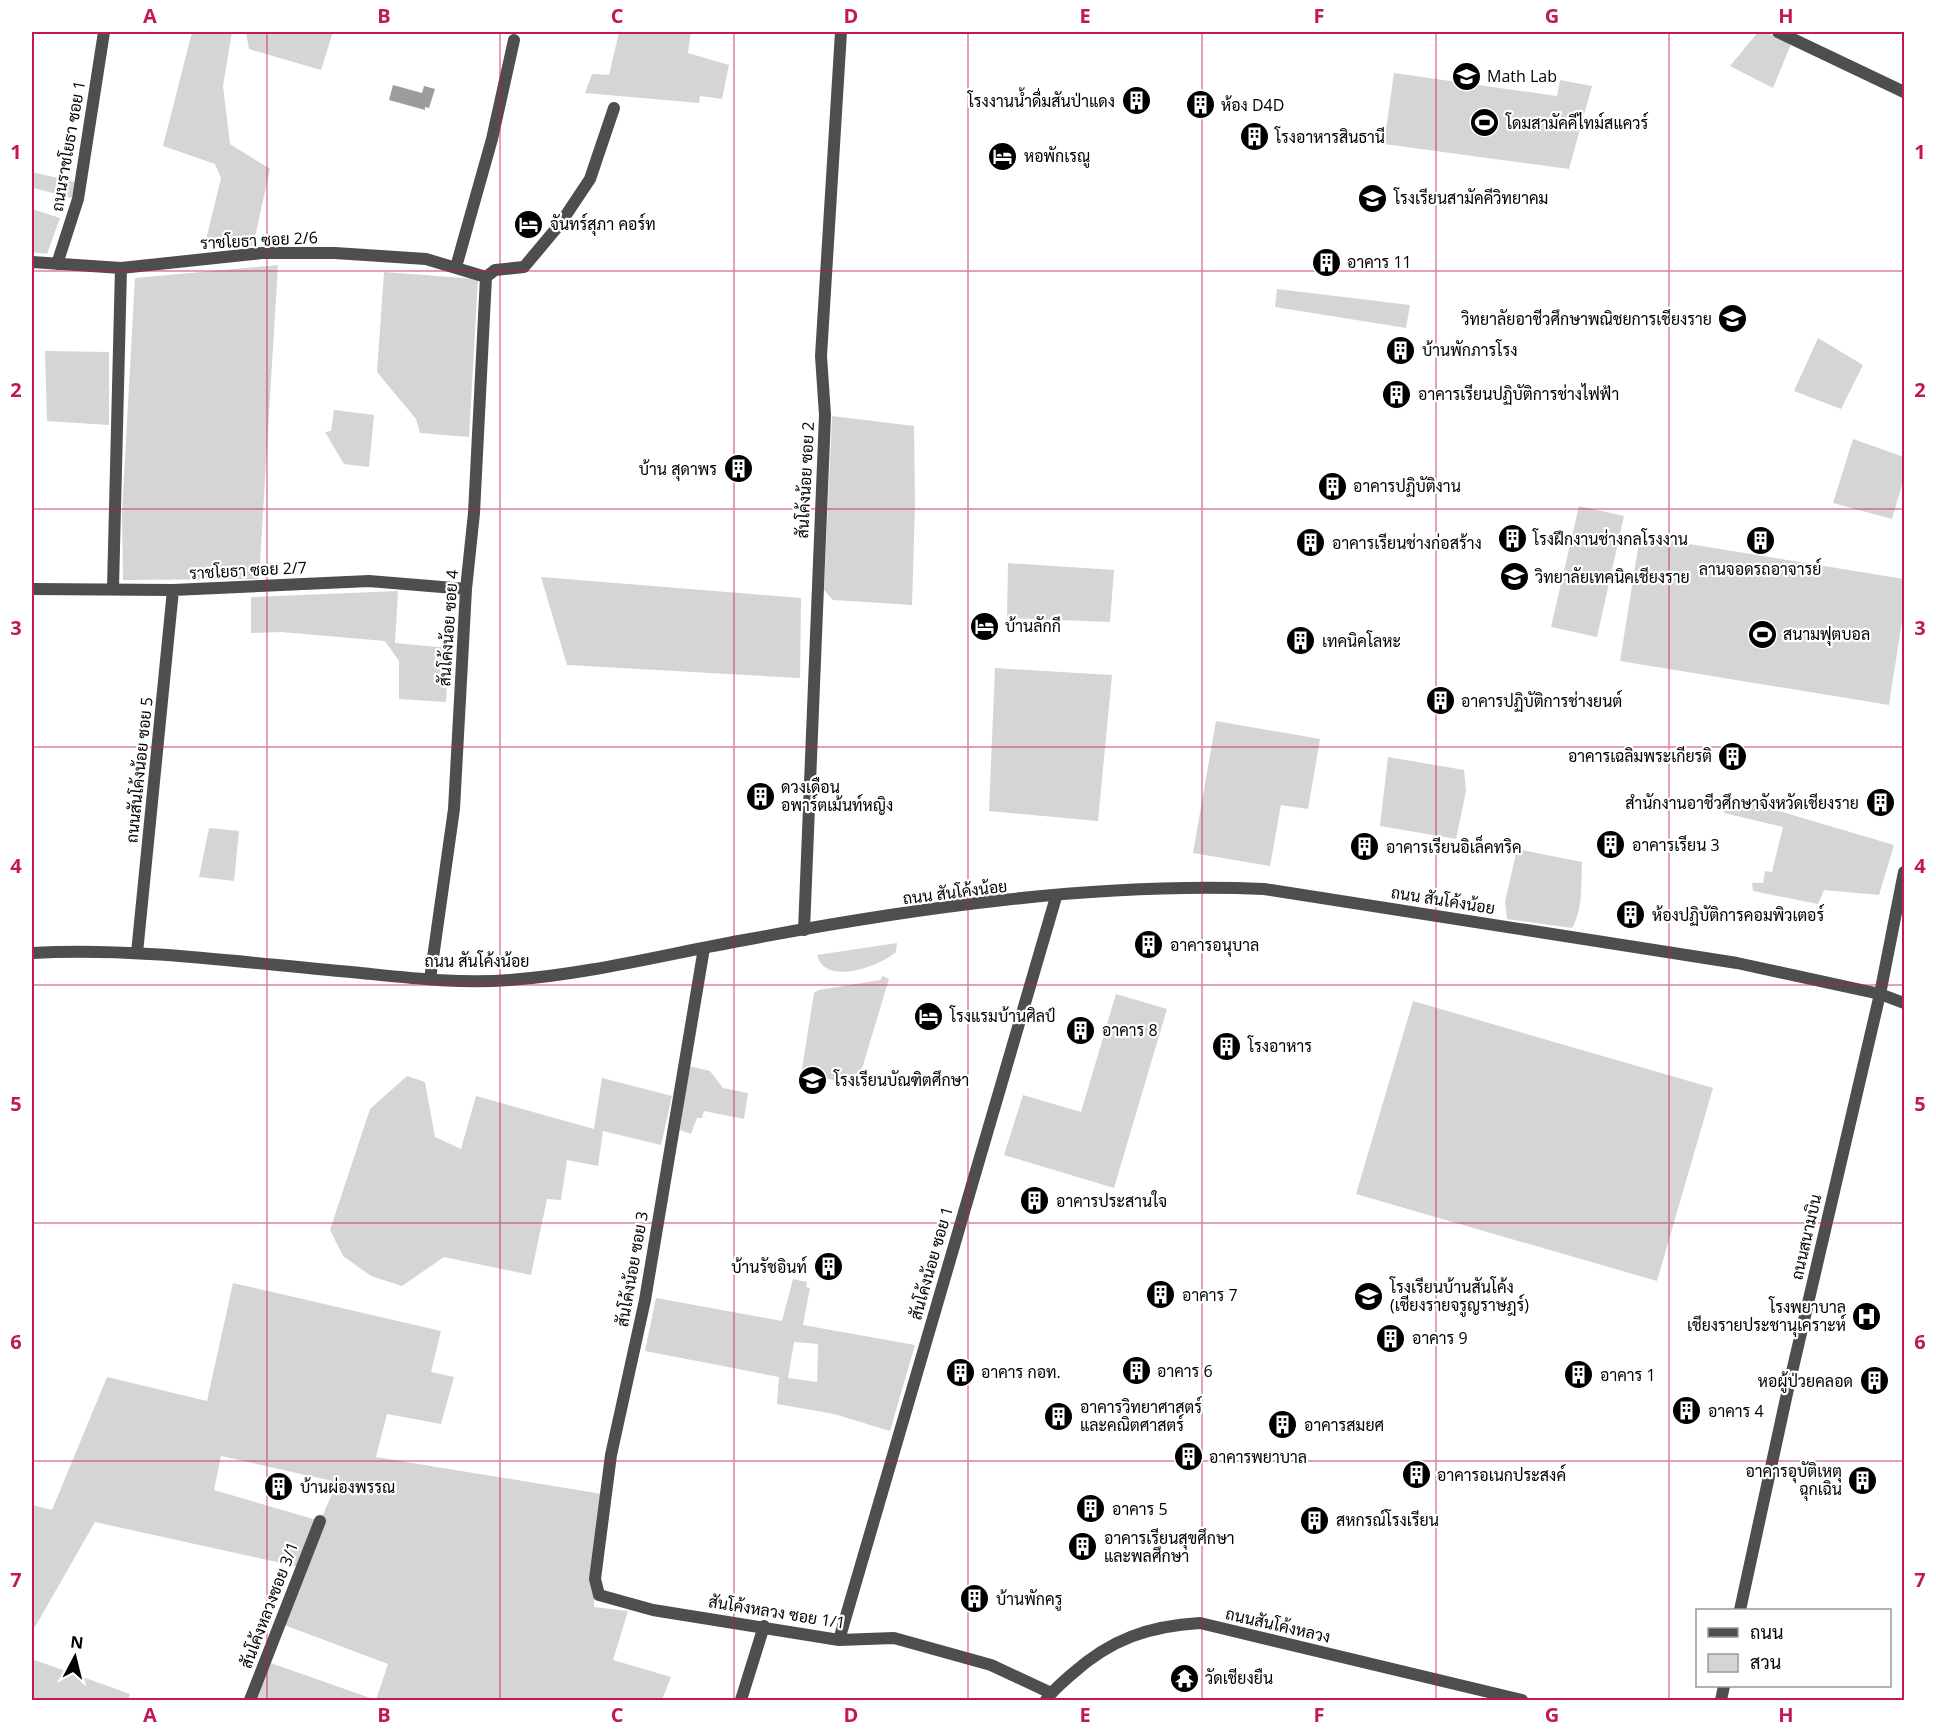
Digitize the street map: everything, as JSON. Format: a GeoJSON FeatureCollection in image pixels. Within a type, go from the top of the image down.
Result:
{"type":"FeatureCollection","features":[{"type":"Feature","properties":{"kind":"street","name":"ถนนราชโยธา ซอย 1"},"geometry":{"type":"LineString","coordinates":[[57,264],[78,199],[104,32]]}},
{"type":"Feature","properties":{"kind":"street","name":"สันโค้งน้อย ซอย 2"},"geometry":{"type":"LineString","coordinates":[[804,930],[825,415],[821,356],[841,32]]}},
{"type":"Feature","properties":{"kind":"street"},"geometry":{"type":"LineString","coordinates":[[1778,32],[1905,92]]}},
{"type":"Feature","properties":{"kind":"street"},"geometry":{"type":"LineString","coordinates":[[456,267],[492,139],[514,40]]}},
{"type":"Feature","properties":{"kind":"street"},"geometry":{"type":"LineString","coordinates":[[486,277],[495,270],[524,267],[560,224],[590,179],[614,108]]}},
{"type":"Feature","properties":{"kind":"street","name":"ราชโยธา ซอย 2/6"},"geometry":{"type":"LineString","coordinates":[[32,261],[121,268],[262,253],[334,253],[426,259],[486,277]]}},
{"type":"Feature","properties":{"kind":"street"},"geometry":{"type":"LineString","coordinates":[[113,588],[121,268]]}},
{"type":"Feature","properties":{"kind":"street","name":"สันโค้งน้อย ซอย 4"},"geometry":{"type":"LineString","coordinates":[[430,979],[453,809],[466,589],[474,513],[486,277]]}},
{"type":"Feature","properties":{"kind":"street","name":"ราชโยธา ซอย 2/7"},"geometry":{"type":"LineString","coordinates":[[32,589],[173,590],[369,581],[466,589]]}},
{"type":"Feature","properties":{"kind":"street","name":"ถนนสันโค้งน้อย ซอย 5"},"geometry":{"type":"LineString","coordinates":[[137,953],[173,590]]}},
{"type":"Feature","properties":{"kind":"street","name":"ถนนสนามบิน"},"geometry":{"type":"LineString","coordinates":[[1740,1609],[1788,1389],[1880,994],[1905,872]]}},
{"type":"Feature","properties":{"kind":"street","name":"ถนน สันโค้งน้อย"},"geometry":{"type":"LineString","coordinates":[[32,953],[70,951],[137,953],[430,979],[506,981],[568,974],[804,930],[972,905],[1175,888],[1264,889],[1737,963],[1880,994],[1905,1003]]}},
{"type":"Feature","properties":{"kind":"street","name":"สันโค้งน้อย ซอย 1"},"geometry":{"type":"LineString","coordinates":[[839,1640],[1056,897]]}},
{"type":"Feature","properties":{"kind":"street","name":"สันโค้งน้อย ซอย 3"},"geometry":{"type":"LineString","coordinates":[[599,1595],[595,1580],[611,1455],[645,1300],[704,948]]}},
{"type":"Feature","properties":{"kind":"street","name":"สันโค้งหลวงซอย 3/1"},"geometry":{"type":"LineString","coordinates":[[250,1701],[320,1521]]}},
{"type":"Feature","properties":{"kind":"street","name":"สันโค้งหลวง ซอย 1/1"},"geometry":{"type":"LineString","coordinates":[[599,1595],[653,1610],[764,1626],[839,1640],[894,1638],[991,1665],[1048,1697]]}},
{"type":"Feature","properties":{"kind":"street","name":"ถนนสันโค้งหลวง"},"geometry":{"type":"LineString","coordinates":[[1048,1697],[1088,1660],[1125,1638],[1164,1626],[1200,1623],[1522,1701]]}},
{"type":"Feature","properties":{"kind":"street"},"geometry":{"type":"LineString","coordinates":[[741,1701],[764,1626]]}},
{"type":"Feature","properties":{"kind":"green space"},"geometry":{"type":"Polygon","coordinates":[[[192,32],[232,32],[223,86],[230,144],[270,169],[253,246],[205,244],[221,178],[215,164],[163,146],[192,32]]]}},
{"type":"Feature","properties":{"kind":"green space"},"geometry":{"type":"Polygon","coordinates":[[[246,32],[333,32],[321,70],[249,49],[246,32]]]}},
{"type":"Feature","properties":{"kind":"green space"},"geometry":{"type":"Polygon","coordinates":[[[619,32],[691,32],[688,53],[729,65],[722,99],[700,96],[699,103],[585,93],[592,74],[609,75],[619,32]]]}},
{"type":"Feature","properties":{"kind":"green space"},"geometry":{"type":"Polygon","coordinates":[[[1758,32],[1765,32],[1791,44],[1773,88],[1730,66],[1758,32]]]}},
{"type":"Feature","properties":{"kind":"green space","name":"โดมสามัคคีไทม์สแควร์"},"geometry":{"type":"Polygon","coordinates":[[[1394,73],[1557,96],[1560,80],[1592,86],[1569,169],[1384,144],[1394,73]]]}},
{"type":"Feature","properties":{"kind":"green space"},"geometry":{"type":"Polygon","coordinates":[[[32,172],[75,182],[72,198],[33,188],[32,191],[32,172]]]}},
{"type":"Feature","properties":{"kind":"green space"},"geometry":{"type":"Polygon","coordinates":[[[32,209],[60,218],[47,254],[32,252],[32,209]]]}},
{"type":"Feature","properties":{"kind":"green space"},"geometry":{"type":"Polygon","coordinates":[[[278,265],[259,579],[123,580],[122,512],[135,278],[278,265]]]}},
{"type":"Feature","properties":{"kind":"green space"},"geometry":{"type":"Polygon","coordinates":[[[384,272],[478,279],[469,437],[420,433],[416,419],[377,372],[384,272]]]}},
{"type":"Feature","properties":{"kind":"green space"},"geometry":{"type":"Polygon","coordinates":[[[1277,289],[1410,305],[1406,328],[1275,307],[1277,289]]]}},
{"type":"Feature","properties":{"kind":"green space"},"geometry":{"type":"Polygon","coordinates":[[[1818,338],[1863,365],[1841,409],[1794,391],[1818,338]]]}},
{"type":"Feature","properties":{"kind":"green space"},"geometry":{"type":"Polygon","coordinates":[[[45,351],[109,352],[109,425],[47,421],[45,351]]]}},
{"type":"Feature","properties":{"kind":"green space"},"geometry":{"type":"Polygon","coordinates":[[[334,410],[374,415],[369,467],[344,464],[325,432],[331,431],[334,410]]]}},
{"type":"Feature","properties":{"kind":"green space"},"geometry":{"type":"Polygon","coordinates":[[[832,416],[914,426],[915,505],[912,605],[833,600],[824,590],[832,416]]]}},
{"type":"Feature","properties":{"kind":"green space"},"geometry":{"type":"Polygon","coordinates":[[[1853,439],[1904,457],[1904,478],[1892,519],[1833,503],[1853,439]]]}},
{"type":"Feature","properties":{"kind":"green space"},"geometry":{"type":"Polygon","coordinates":[[[1579,506],[1624,516],[1597,637],[1551,627],[1579,506]]]}},
{"type":"Feature","properties":{"kind":"green space","name":"สนามฟุตบอล"},"geometry":{"type":"Polygon","coordinates":[[[1640,536],[1904,579],[1904,608],[1889,705],[1620,661],[1640,536]]]}},
{"type":"Feature","properties":{"kind":"green space"},"geometry":{"type":"Polygon","coordinates":[[[1008,563],[1114,570],[1110,622],[1007,618],[1008,563]]]}},
{"type":"Feature","properties":{"kind":"green space"},"geometry":{"type":"Polygon","coordinates":[[[541,577],[801,598],[800,678],[567,665],[541,577]]]}},
{"type":"Feature","properties":{"kind":"green space"},"geometry":{"type":"Polygon","coordinates":[[[398,591],[395,643],[449,648],[446,702],[399,699],[399,661],[385,641],[281,632],[251,633],[251,597],[398,591]]]}},
{"type":"Feature","properties":{"kind":"green space"},"geometry":{"type":"Polygon","coordinates":[[[995,668],[1112,675],[1098,821],[989,811],[995,668]]]}},
{"type":"Feature","properties":{"kind":"green space"},"geometry":{"type":"Polygon","coordinates":[[[1216,721],[1320,739],[1308,809],[1281,805],[1270,866],[1193,853],[1216,721]]]}},
{"type":"Feature","properties":{"kind":"green space"},"geometry":{"type":"Polygon","coordinates":[[[1388,757],[1464,770],[1466,791],[1456,839],[1380,826],[1388,757]]]}},
{"type":"Feature","properties":{"kind":"green space"},"geometry":{"type":"Polygon","coordinates":[[[1728,796],[1894,845],[1879,895],[1824,890],[1818,904],[1753,891],[1752,883],[1763,883],[1765,871],[1772,872],[1783,827],[1724,813],[1728,796]]]}},
{"type":"Feature","properties":{"kind":"green space"},"geometry":{"type":"Polygon","coordinates":[[[209,828],[239,831],[234,881],[199,877],[209,828]]]}},
{"type":"Feature","properties":{"kind":"green space"},"geometry":{"type":"Polygon","coordinates":[[[1517,849],[1582,862],[1580,905],[1572,928],[1507,919],[1505,902],[1517,849]]]}},
{"type":"Feature","properties":{"kind":"green space"},"geometry":{"type":"Polygon","coordinates":[[[897,943],[896,952],[878,963],[854,971],[830,970],[822,965],[817,955],[897,943]]]}},
{"type":"Feature","properties":{"kind":"green space"},"geometry":{"type":"Polygon","coordinates":[[[883,976],[889,979],[857,1085],[805,1074],[802,1069],[814,993],[819,990],[880,980],[883,976]]]}},
{"type":"Feature","properties":{"kind":"green space"},"geometry":{"type":"Polygon","coordinates":[[[1116,994],[1167,1009],[1114,1188],[1004,1155],[1023,1095],[1081,1112],[1116,994]]]}},
{"type":"Feature","properties":{"kind":"green space"},"geometry":{"type":"Polygon","coordinates":[[[1413,1001],[1713,1088],[1657,1281],[1356,1194],[1413,1001]]]}},
{"type":"Feature","properties":{"kind":"green space"},"geometry":{"type":"Polygon","coordinates":[[[689,1066],[710,1071],[723,1088],[748,1093],[744,1119],[704,1111],[702,1118],[697,1118],[691,1134],[680,1130],[689,1066]]]}},
{"type":"Feature","properties":{"kind":"green space"},"geometry":{"type":"Polygon","coordinates":[[[407,1076],[425,1082],[435,1137],[461,1149],[476,1096],[594,1129],[602,1078],[672,1096],[661,1145],[603,1131],[598,1166],[567,1160],[561,1200],[547,1199],[531,1275],[444,1257],[402,1286],[371,1276],[343,1256],[330,1230],[370,1109],[407,1076]]]}},
{"type":"Feature","properties":{"kind":"green space"},"geometry":{"type":"Polygon","coordinates":[[[793,1279],[807,1282],[806,1287],[810,1288],[803,1325],[915,1345],[890,1431],[834,1414],[777,1404],[779,1377],[645,1351],[656,1298],[782,1321],[793,1279]],[[794,1342],[788,1378],[817,1382],[818,1344],[794,1342]]]}},
{"type":"Feature","properties":{"kind":"green space"},"geometry":{"type":"Polygon","coordinates":[[[233,1283],[441,1331],[431,1372],[454,1377],[441,1424],[387,1414],[376,1457],[608,1495],[595,1575],[594,1607],[628,1611],[613,1660],[671,1677],[662,1700],[376,1700],[388,1664],[279,1623],[299,1567],[95,1522],[35,1627],[32,1626],[32,1505],[52,1510],[107,1377],[207,1401],[233,1283]],[[221,1456],[214,1490],[320,1521],[337,1482],[221,1456]]]}},
{"type":"Feature","properties":{"kind":"green space"},"geometry":{"type":"Polygon","coordinates":[[[32,1659],[130,1694],[128,1700],[32,1700],[32,1659]]]}},
{"type":"Feature","properties":{"kind":"green space"},"geometry":{"type":"Polygon","coordinates":[[[265,1661],[376,1700],[250,1700],[265,1661]]]}},
{"type":"Feature","properties":{"kind":"shaded area"},"geometry":{"type":"Polygon","coordinates":[[[393,85],[422,93],[424,86],[435,89],[429,108],[425,107],[425,110],[389,100],[393,85]]]}},
{"type":"Feature","properties":{"kind":"place","name":"Math Lab"},"geometry":{"type":"Point","coordinates":[1466,76]}},
{"type":"Feature","properties":{"kind":"place","name":"โรงงานน้ำดื่มสันป่าแดง"},"geometry":{"type":"Point","coordinates":[1136,101]}},
{"type":"Feature","properties":{"kind":"place","name":"ห้อง D4D"},"geometry":{"type":"Point","coordinates":[1200,105]}},
{"type":"Feature","properties":{"kind":"place","name":"โดมสามัคคีไทม์สแควร์"},"geometry":{"type":"Point","coordinates":[1485,123]}},
{"type":"Feature","properties":{"kind":"place","name":"โรงอาหารสินธานี"},"geometry":{"type":"Point","coordinates":[1254,137]}},
{"type":"Feature","properties":{"kind":"place","name":"หอพักเรณู"},"geometry":{"type":"Point","coordinates":[1003,156]}},
{"type":"Feature","properties":{"kind":"place","name":"โรงเรียนสามัคคีวิทยาคม"},"geometry":{"type":"Point","coordinates":[1373,198]}},
{"type":"Feature","properties":{"kind":"place","name":"จันทร์สุภา คอร์ท"},"geometry":{"type":"Point","coordinates":[529,224]}},
{"type":"Feature","properties":{"kind":"place","name":"อาคาร 11"},"geometry":{"type":"Point","coordinates":[1326,262]}},
{"type":"Feature","properties":{"kind":"place","name":"วิทยาลัยอาชีวศึกษาพณิชยการเชียงราย"},"geometry":{"type":"Point","coordinates":[1733,319]}},
{"type":"Feature","properties":{"kind":"place","name":"บ้านพักภารโรง"},"geometry":{"type":"Point","coordinates":[1401,350]}},
{"type":"Feature","properties":{"kind":"place","name":"อาคารเรียนปฏิบัติการช่างไฟฟ้า"},"geometry":{"type":"Point","coordinates":[1397,394]}},
{"type":"Feature","properties":{"kind":"place","name":"บ้าน สุดาพร"},"geometry":{"type":"Point","coordinates":[738,469]}},
{"type":"Feature","properties":{"kind":"place","name":"อาคารปฏิบัติงาน"},"geometry":{"type":"Point","coordinates":[1332,486]}},
{"type":"Feature","properties":{"kind":"place","name":"โรงฝึกงานช่างกลโรงงาน"},"geometry":{"type":"Point","coordinates":[1512,539]}},
{"type":"Feature","properties":{"kind":"place","name":"ลานจอดรถอาจารย์"},"geometry":{"type":"Point","coordinates":[1760,541]}},
{"type":"Feature","properties":{"kind":"place","name":"อาคารเรียนช่างก่อสร้าง"},"geometry":{"type":"Point","coordinates":[1311,543]}},
{"type":"Feature","properties":{"kind":"place","name":"วิทยาลัยเทคนิคเชียงราย"},"geometry":{"type":"Point","coordinates":[1514,577]}},
{"type":"Feature","properties":{"kind":"place","name":"บ้านลักกี"},"geometry":{"type":"Point","coordinates":[984,626]}},
{"type":"Feature","properties":{"kind":"place","name":"สนามฟุตบอล"},"geometry":{"type":"Point","coordinates":[1762,634]}},
{"type":"Feature","properties":{"kind":"place","name":"เทคนิคโลหะ"},"geometry":{"type":"Point","coordinates":[1301,641]}},
{"type":"Feature","properties":{"kind":"place","name":"อาคารปฏิบัติการช่างยนต์"},"geometry":{"type":"Point","coordinates":[1440,701]}},
{"type":"Feature","properties":{"kind":"place","name":"อาคารเฉลิมพระเกียรติ"},"geometry":{"type":"Point","coordinates":[1733,756]}},
{"type":"Feature","properties":{"kind":"place","name":"ดวงเดือน อพาร์ตเม้นท์หญิง"},"geometry":{"type":"Point","coordinates":[760,796]}},
{"type":"Feature","properties":{"kind":"place","name":"สำนักงานอาชีวศึกษาจังหวัดเชียงราย"},"geometry":{"type":"Point","coordinates":[1880,803]}},
{"type":"Feature","properties":{"kind":"place","name":"อาคารเรียน 3"},"geometry":{"type":"Point","coordinates":[1611,845]}},
{"type":"Feature","properties":{"kind":"place","name":"อาคารเรียนอิเล็คทริค"},"geometry":{"type":"Point","coordinates":[1365,847]}},
{"type":"Feature","properties":{"kind":"place","name":"ห้องปฏิบัติการคอมพิวเตอร์"},"geometry":{"type":"Point","coordinates":[1631,915]}},
{"type":"Feature","properties":{"kind":"place","name":"อาคารอนุบาล"},"geometry":{"type":"Point","coordinates":[1149,945]}},
{"type":"Feature","properties":{"kind":"place","name":"โรงแรมบ้านศิลป์"},"geometry":{"type":"Point","coordinates":[929,1016]}},
{"type":"Feature","properties":{"kind":"place","name":"อาคาร 8"},"geometry":{"type":"Point","coordinates":[1081,1030]}},
{"type":"Feature","properties":{"kind":"place","name":"โรงอาหาร"},"geometry":{"type":"Point","coordinates":[1227,1046]}},
{"type":"Feature","properties":{"kind":"place","name":"โรงเรียนบัณฑิตศึกษา"},"geometry":{"type":"Point","coordinates":[813,1080]}},
{"type":"Feature","properties":{"kind":"place","name":"อาคารประสานใจ"},"geometry":{"type":"Point","coordinates":[1035,1201]}},
{"type":"Feature","properties":{"kind":"place","name":"บ้านรัชอินท์"},"geometry":{"type":"Point","coordinates":[828,1267]}},
{"type":"Feature","properties":{"kind":"place","name":"อาคาร 7"},"geometry":{"type":"Point","coordinates":[1161,1295]}},
{"type":"Feature","properties":{"kind":"place","name":"โรงเรียนบ้านสันโค้ง (เชียงรายจรูญราษฎร์)"},"geometry":{"type":"Point","coordinates":[1369,1296]}},
{"type":"Feature","properties":{"kind":"place","name":"โรงพยาบาล เชียงรายประชานุเคราะห์"},"geometry":{"type":"Point","coordinates":[1867,1316]}},
{"type":"Feature","properties":{"kind":"place","name":"อาคาร 9"},"geometry":{"type":"Point","coordinates":[1391,1338]}},
{"type":"Feature","properties":{"kind":"place","name":"อาคาร 6"},"geometry":{"type":"Point","coordinates":[1136,1371]}},
{"type":"Feature","properties":{"kind":"place","name":"อาคาร กอท."},"geometry":{"type":"Point","coordinates":[960,1372]}},
{"type":"Feature","properties":{"kind":"place","name":"อาคาร 1"},"geometry":{"type":"Point","coordinates":[1579,1375]}},
{"type":"Feature","properties":{"kind":"place","name":"หอผู้ป่วยคลอด"},"geometry":{"type":"Point","coordinates":[1874,1381]}},
{"type":"Feature","properties":{"kind":"place","name":"อาคาร 4"},"geometry":{"type":"Point","coordinates":[1687,1411]}},
{"type":"Feature","properties":{"kind":"place","name":"อาคารวิทยาศาสตร์ และคณิตศาสตร์"},"geometry":{"type":"Point","coordinates":[1059,1416]}},
{"type":"Feature","properties":{"kind":"place","name":"อาคารสมยศ"},"geometry":{"type":"Point","coordinates":[1283,1425]}},
{"type":"Feature","properties":{"kind":"place","name":"อาคารพยาบาล"},"geometry":{"type":"Point","coordinates":[1188,1457]}},
{"type":"Feature","properties":{"kind":"place","name":"อาคารอเนกประสงค์"},"geometry":{"type":"Point","coordinates":[1416,1475]}},
{"type":"Feature","properties":{"kind":"place","name":"อาคารอุบัติเหตุ ฉุกเฉิน"},"geometry":{"type":"Point","coordinates":[1863,1480]}},
{"type":"Feature","properties":{"kind":"place","name":"บ้านผ่องพรรณ"},"geometry":{"type":"Point","coordinates":[279,1487]}},
{"type":"Feature","properties":{"kind":"place","name":"อาคาร 5"},"geometry":{"type":"Point","coordinates":[1091,1509]}},
{"type":"Feature","properties":{"kind":"place","name":"สหกรณ์โรงเรียน"},"geometry":{"type":"Point","coordinates":[1315,1520]}},
{"type":"Feature","properties":{"kind":"place","name":"อาคารเรียนสุขศึกษา และพลศึกษา"},"geometry":{"type":"Point","coordinates":[1083,1547]}},
{"type":"Feature","properties":{"kind":"place","name":"บ้านพักครู"},"geometry":{"type":"Point","coordinates":[975,1599]}},
{"type":"Feature","properties":{"kind":"place","name":"วัดเชียงยืน"},"geometry":{"type":"Point","coordinates":[1184,1678]}}]}
